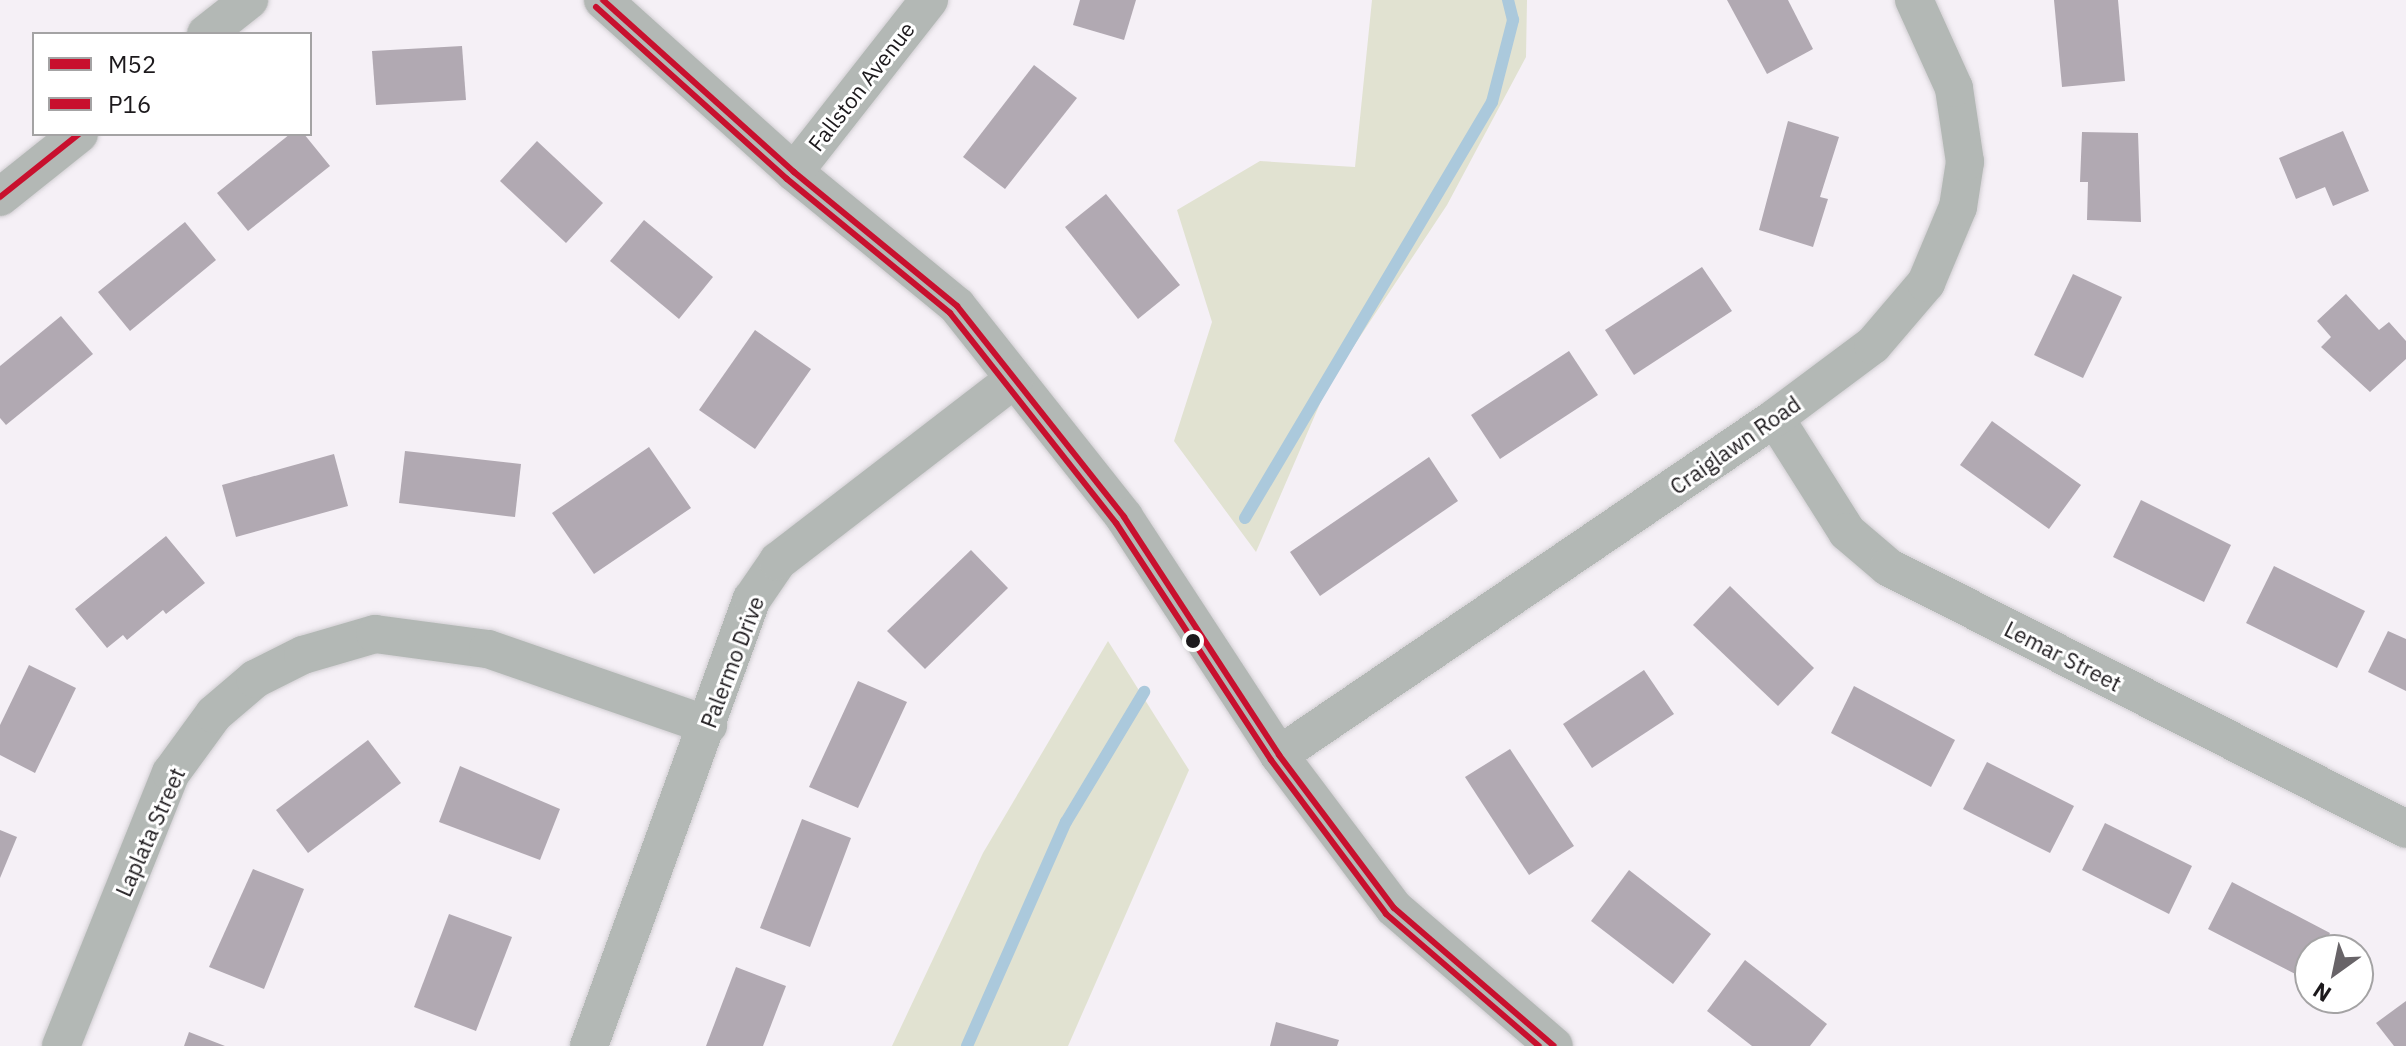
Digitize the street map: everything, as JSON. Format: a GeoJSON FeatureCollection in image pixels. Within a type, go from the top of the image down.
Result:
{"type":"FeatureCollection","features":[{"type":"Feature","properties":{"kind":"street"},"geometry":{"type":"LineString","coordinates":[[209,32],[249,0]]}},
{"type":"Feature","properties":{"kind":"street"},"geometry":{"type":"LineString","coordinates":[[603,0],[794,172],[957,306],[1124,517],[1279,755],[1394,908],[1513,1033],[1554,1046]]}},
{"type":"Feature","properties":{"kind":"street","name":"Fallston Avenue"},"geometry":{"type":"LineString","coordinates":[[794,172],[929,0]]}},
{"type":"Feature","properties":{"kind":"street","name":"Craiglawn Road"},"geometry":{"type":"LineString","coordinates":[[1279,755],[1775,418],[1873,345],[1926,283],[1958,207],[1965,162],[1954,88],[1914,0]]}},
{"type":"Feature","properties":{"kind":"street"},"geometry":{"type":"LineString","coordinates":[[0,197],[76,136]]}},
{"type":"Feature","properties":{"kind":"street","name":"Palermo Drive"},"geometry":{"type":"LineString","coordinates":[[589,1046],[752,599],[778,561],[1014,379]]}},
{"type":"Feature","properties":{"kind":"street","name":"Lemar Street"},"geometry":{"type":"LineString","coordinates":[[1775,418],[1847,532],[1888,567],[2406,829]]}},
{"type":"Feature","properties":{"kind":"street","name":"Laplata Street"},"geometry":{"type":"LineString","coordinates":[[61,1046],[171,773],[214,714],[255,679],[303,655],[375,634],[488,649],[708,725]]}},
{"type":"Feature","properties":{"kind":"green space"},"geometry":{"type":"Polygon","coordinates":[[[1372,0],[1527,0],[1526,57],[1447,205],[1328,385],[1256,552],[1174,441],[1212,322],[1177,210],[1260,161],[1355,167],[1372,0]]]}},
{"type":"Feature","properties":{"kind":"green space"},"geometry":{"type":"Polygon","coordinates":[[[1108,641],[1189,770],[1068,1046],[892,1046],[983,853],[1108,641]]]}},
{"type":"Feature","properties":{"kind":"building"},"geometry":{"type":"Polygon","coordinates":[[[1080,0],[1136,0],[1124,40],[1073,25],[1080,0]]]}},
{"type":"Feature","properties":{"kind":"building"},"geometry":{"type":"Polygon","coordinates":[[[1727,0],[1788,0],[1813,49],[1767,74],[1727,0]]]}},
{"type":"Feature","properties":{"kind":"building"},"geometry":{"type":"Polygon","coordinates":[[[2054,0],[2118,0],[2125,81],[2062,87],[2054,0]]]}},
{"type":"Feature","properties":{"kind":"building"},"geometry":{"type":"Polygon","coordinates":[[[462,46],[466,100],[376,105],[372,51],[462,46]]]}},
{"type":"Feature","properties":{"kind":"building"},"geometry":{"type":"Polygon","coordinates":[[[1034,65],[1077,98],[1005,189],[963,157],[1034,65]]]}},
{"type":"Feature","properties":{"kind":"building"},"geometry":{"type":"Polygon","coordinates":[[[1788,121],[1839,137],[1820,197],[1828,199],[1813,247],[1759,230],[1788,121]]]}},
{"type":"Feature","properties":{"kind":"building"},"geometry":{"type":"Polygon","coordinates":[[[2343,131],[2369,191],[2333,206],[2325,187],[2296,199],[2279,158],[2343,131]]]}},
{"type":"Feature","properties":{"kind":"building"},"geometry":{"type":"Polygon","coordinates":[[[2082,132],[2138,133],[2141,222],[2087,220],[2088,182],[2080,182],[2082,132]]]}},
{"type":"Feature","properties":{"kind":"building"},"geometry":{"type":"Polygon","coordinates":[[[288,136],[306,136],[330,166],[248,231],[217,193],[288,136]]]}},
{"type":"Feature","properties":{"kind":"building"},"geometry":{"type":"Polygon","coordinates":[[[537,141],[603,203],[566,243],[500,181],[537,141]]]}},
{"type":"Feature","properties":{"kind":"building"},"geometry":{"type":"Polygon","coordinates":[[[1106,194],[1180,285],[1138,319],[1065,227],[1106,194]]]}},
{"type":"Feature","properties":{"kind":"building"},"geometry":{"type":"Polygon","coordinates":[[[644,220],[713,277],[679,319],[610,261],[644,220]]]}},
{"type":"Feature","properties":{"kind":"building"},"geometry":{"type":"Polygon","coordinates":[[[185,222],[216,260],[130,331],[98,292],[185,222]]]}},
{"type":"Feature","properties":{"kind":"building"},"geometry":{"type":"Polygon","coordinates":[[[1702,267],[1732,311],[1634,375],[1605,330],[1702,267]]]}},
{"type":"Feature","properties":{"kind":"building"},"geometry":{"type":"Polygon","coordinates":[[[2073,274],[2122,297],[2083,378],[2034,355],[2073,274]]]}},
{"type":"Feature","properties":{"kind":"building"},"geometry":{"type":"Polygon","coordinates":[[[2346,294],[2379,330],[2389,322],[2406,341],[2406,359],[2370,392],[2321,347],[2331,337],[2317,321],[2346,294]]]}},
{"type":"Feature","properties":{"kind":"building"},"geometry":{"type":"Polygon","coordinates":[[[61,316],[93,354],[6,425],[0,418],[0,366],[61,316]]]}},
{"type":"Feature","properties":{"kind":"building"},"geometry":{"type":"Polygon","coordinates":[[[755,330],[811,369],[755,449],[699,410],[755,330]]]}},
{"type":"Feature","properties":{"kind":"building"},"geometry":{"type":"Polygon","coordinates":[[[1569,351],[1598,395],[1500,459],[1471,415],[1569,351]]]}},
{"type":"Feature","properties":{"kind":"building"},"geometry":{"type":"Polygon","coordinates":[[[1992,421],[2081,485],[2049,529],[1960,465],[1992,421]]]}},
{"type":"Feature","properties":{"kind":"building"},"geometry":{"type":"Polygon","coordinates":[[[649,447],[691,508],[594,574],[552,513],[649,447]]]}},
{"type":"Feature","properties":{"kind":"building"},"geometry":{"type":"Polygon","coordinates":[[[405,451],[521,464],[515,517],[399,503],[405,451]]]}},
{"type":"Feature","properties":{"kind":"building"},"geometry":{"type":"Polygon","coordinates":[[[334,454],[348,506],[236,537],[222,485],[334,454]]]}},
{"type":"Feature","properties":{"kind":"building"},"geometry":{"type":"Polygon","coordinates":[[[1429,457],[1458,501],[1320,596],[1290,552],[1429,457]]]}},
{"type":"Feature","properties":{"kind":"building"},"geometry":{"type":"Polygon","coordinates":[[[2141,500],[2231,545],[2204,602],[2113,557],[2141,500]]]}},
{"type":"Feature","properties":{"kind":"building"},"geometry":{"type":"Polygon","coordinates":[[[166,536],[205,583],[166,614],[163,610],[127,640],[123,635],[107,648],[75,609],[166,536]]]}},
{"type":"Feature","properties":{"kind":"building"},"geometry":{"type":"Polygon","coordinates":[[[971,550],[1008,588],[925,669],[887,631],[971,550]]]}},
{"type":"Feature","properties":{"kind":"building"},"geometry":{"type":"Polygon","coordinates":[[[2274,566],[2365,611],[2337,668],[2246,623],[2274,566]]]}},
{"type":"Feature","properties":{"kind":"building"},"geometry":{"type":"Polygon","coordinates":[[[1730,586],[1814,668],[1778,706],[1693,625],[1730,586]]]}},
{"type":"Feature","properties":{"kind":"building"},"geometry":{"type":"Polygon","coordinates":[[[2388,631],[2406,639],[2406,691],[2368,672],[2388,631]]]}},
{"type":"Feature","properties":{"kind":"building"},"geometry":{"type":"Polygon","coordinates":[[[29,665],[76,688],[35,773],[0,755],[0,725],[29,665]]]}},
{"type":"Feature","properties":{"kind":"building"},"geometry":{"type":"Polygon","coordinates":[[[1644,670],[1674,714],[1592,768],[1563,724],[1644,670]]]}},
{"type":"Feature","properties":{"kind":"building"},"geometry":{"type":"Polygon","coordinates":[[[858,681],[907,702],[858,808],[809,787],[858,681]]]}},
{"type":"Feature","properties":{"kind":"building"},"geometry":{"type":"Polygon","coordinates":[[[1854,686],[1955,740],[1931,787],[1831,733],[1854,686]]]}},
{"type":"Feature","properties":{"kind":"building"},"geometry":{"type":"Polygon","coordinates":[[[368,740],[401,783],[308,853],[276,810],[368,740]]]}},
{"type":"Feature","properties":{"kind":"building"},"geometry":{"type":"Polygon","coordinates":[[[1510,749],[1574,846],[1529,875],[1465,777],[1510,749]]]}},
{"type":"Feature","properties":{"kind":"building"},"geometry":{"type":"Polygon","coordinates":[[[1987,762],[2074,806],[2050,853],[1963,809],[1987,762]]]}},
{"type":"Feature","properties":{"kind":"building"},"geometry":{"type":"Polygon","coordinates":[[[460,766],[560,809],[540,860],[439,822],[460,766]]]}},
{"type":"Feature","properties":{"kind":"building"},"geometry":{"type":"Polygon","coordinates":[[[802,819],[851,838],[810,947],[760,928],[802,819]]]}},
{"type":"Feature","properties":{"kind":"building"},"geometry":{"type":"Polygon","coordinates":[[[2105,823],[2192,866],[2169,914],[2082,870],[2105,823]]]}},
{"type":"Feature","properties":{"kind":"building"},"geometry":{"type":"Polygon","coordinates":[[[0,830],[17,837],[0,878],[0,830]]]}},
{"type":"Feature","properties":{"kind":"building"},"geometry":{"type":"Polygon","coordinates":[[[253,869],[304,889],[264,989],[209,967],[253,869]]]}},
{"type":"Feature","properties":{"kind":"building"},"geometry":{"type":"Polygon","coordinates":[[[1629,870],[1711,934],[1673,984],[1591,921],[1629,870]]]}},
{"type":"Feature","properties":{"kind":"building"},"geometry":{"type":"Polygon","coordinates":[[[2232,882],[2330,933],[2294,934],[2294,973],[2208,929],[2232,882]]]}},
{"type":"Feature","properties":{"kind":"building"},"geometry":{"type":"Polygon","coordinates":[[[449,914],[512,937],[476,1031],[414,1007],[449,914]]]}},
{"type":"Feature","properties":{"kind":"building"},"geometry":{"type":"Polygon","coordinates":[[[1745,960],[1827,1024],[1810,1046],[1752,1046],[1707,1011],[1745,960]]]}},
{"type":"Feature","properties":{"kind":"building"},"geometry":{"type":"Polygon","coordinates":[[[736,967],[786,986],[763,1046],[706,1046],[736,967]]]}},
{"type":"Feature","properties":{"kind":"building"},"geometry":{"type":"Polygon","coordinates":[[[2406,1001],[2406,1046],[2394,1046],[2376,1023],[2406,1001]]]}},
{"type":"Feature","properties":{"kind":"building"},"geometry":{"type":"Polygon","coordinates":[[[1276,1022],[1339,1040],[1337,1046],[1270,1046],[1276,1022]]]}},
{"type":"Feature","properties":{"kind":"building"},"geometry":{"type":"Polygon","coordinates":[[[189,1032],[225,1046],[184,1046],[189,1032]]]}},
{"type":"Feature","properties":{"kind":"waterway"},"geometry":{"type":"LineString","coordinates":[[1245,518],[1492,102],[1513,20],[1508,0]]}},
{"type":"Feature","properties":{"kind":"waterway"},"geometry":{"type":"LineString","coordinates":[[967,1046],[1066,822],[1144,692]]}},
{"type":"Feature","properties":{"kind":"transit line","name":"M52"},"geometry":{"type":"LineString","coordinates":[[603,0],[794,172],[957,306],[1124,517],[1279,755],[1394,908],[1554,1046]]}},
{"type":"Feature","properties":{"kind":"transit line","name":"P16"},"geometry":{"type":"LineString","coordinates":[[596,7],[787,179],[950,313],[1116,523],[1271,760],[1386,914],[1539,1046]]}},
{"type":"Feature","properties":{"kind":"transit line","name":"M52"},"geometry":{"type":"LineString","coordinates":[[0,197],[76,136]]}}]}
